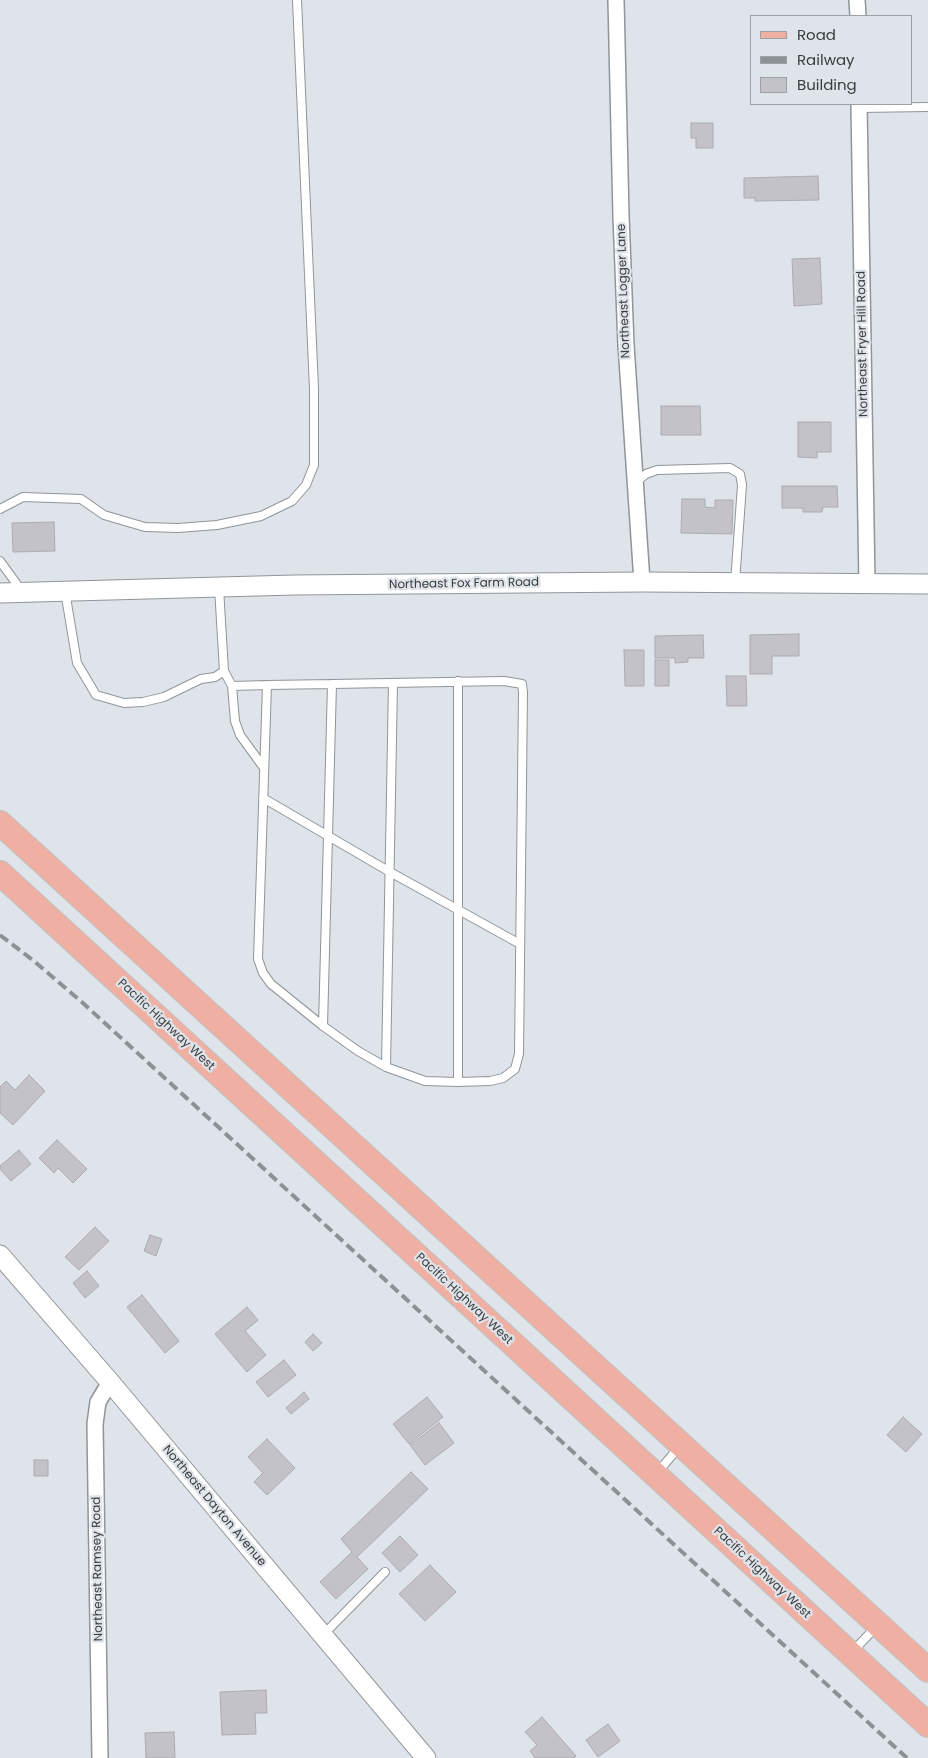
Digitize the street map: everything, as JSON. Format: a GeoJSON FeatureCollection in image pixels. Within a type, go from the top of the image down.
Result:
{"type":"FeatureCollection","features":[{"type":"Feature","properties":{"kind":"main road"},"geometry":{"type":"LineString","coordinates":[[0,823],[928,1670]]}},
{"type":"Feature","properties":{"kind":"main road","name":"Pacific Highway West"},"geometry":{"type":"LineString","coordinates":[[0,873],[928,1725]]}},
{"type":"Feature","properties":{"kind":"street","name":"Northeast Logger Lane"},"geometry":{"type":"LineString","coordinates":[[616,0],[621,226],[626,345],[642,582]]}},
{"type":"Feature","properties":{"kind":"street"},"geometry":{"type":"LineString","coordinates":[[858,0],[858,15]]}},
{"type":"Feature","properties":{"kind":"street","name":"Northeast Fryer Hill Road"},"geometry":{"type":"LineString","coordinates":[[859,106],[867,584]]}},
{"type":"Feature","properties":{"kind":"street","name":"Northeast Fox Farm Road"},"geometry":{"type":"LineString","coordinates":[[0,593],[219,586],[642,582],[928,584]]}},
{"type":"Feature","properties":{"kind":"street","name":"Northeast Dayton Avenue"},"geometry":{"type":"LineString","coordinates":[[0,1255],[110,1382],[426,1758]]}},
{"type":"Feature","properties":{"kind":"street","name":"Northeast Ramsey Road"},"geometry":{"type":"LineString","coordinates":[[100,1758],[95,1424],[98,1402],[110,1382]]}},
{"type":"Feature","properties":{"kind":"lane"},"geometry":{"type":"LineString","coordinates":[[0,509],[23,497],[81,499],[104,515],[145,527],[178,528],[217,525],[261,516],[292,501],[306,485],[314,465],[314,389],[297,0]]}},
{"type":"Feature","properties":{"kind":"lane"},"geometry":{"type":"LineString","coordinates":[[859,106],[928,107]]}},
{"type":"Feature","properties":{"kind":"lane"},"geometry":{"type":"LineString","coordinates":[[635,482],[646,474],[657,470],[730,468],[740,474],[742,485],[735,583]]}},
{"type":"Feature","properties":{"kind":"lane"},"geometry":{"type":"LineString","coordinates":[[0,561],[22,592]]}},
{"type":"Feature","properties":{"kind":"lane"},"geometry":{"type":"LineString","coordinates":[[219,586],[224,671],[232,686],[235,721],[240,735],[264,768]]}},
{"type":"Feature","properties":{"kind":"lane"},"geometry":{"type":"LineString","coordinates":[[65,591],[77,663],[96,695],[124,703],[143,702],[164,697],[201,679],[216,677],[224,671]]}},
{"type":"Feature","properties":{"kind":"lane"},"geometry":{"type":"LineString","coordinates":[[232,686],[267,685],[393,683],[504,680],[522,684],[519,1054],[515,1069],[503,1078],[458,1082],[425,1081],[386,1067],[358,1051],[323,1026],[271,984],[263,973],[258,959],[267,685]]}},
{"type":"Feature","properties":{"kind":"lane"},"geometry":{"type":"LineString","coordinates":[[458,681],[458,1082]]}},
{"type":"Feature","properties":{"kind":"lane"},"geometry":{"type":"LineString","coordinates":[[386,1067],[393,683]]}},
{"type":"Feature","properties":{"kind":"lane"},"geometry":{"type":"LineString","coordinates":[[323,1026],[332,684]]}},
{"type":"Feature","properties":{"kind":"lane"},"geometry":{"type":"LineString","coordinates":[[263,798],[390,872],[520,944]]}},
{"type":"Feature","properties":{"kind":"lane"},"geometry":{"type":"LineString","coordinates":[[656,1474],[681,1444]]}},
{"type":"Feature","properties":{"kind":"lane"},"geometry":{"type":"LineString","coordinates":[[322,1635],[385,1572]]}},
{"type":"Feature","properties":{"kind":"lane"},"geometry":{"type":"LineString","coordinates":[[850,1654],[878,1624]]}},
{"type":"Feature","properties":{"kind":"building"},"geometry":{"type":"Polygon","coordinates":[[[691,123],[713,123],[713,148],[696,148],[696,138],[691,138],[691,123]]]}},
{"type":"Feature","properties":{"kind":"building"},"geometry":{"type":"Polygon","coordinates":[[[818,176],[819,200],[755,201],[755,198],[744,198],[744,178],[818,176]]]}},
{"type":"Feature","properties":{"kind":"building"},"geometry":{"type":"Polygon","coordinates":[[[820,258],[822,304],[794,306],[792,259],[820,258]]]}},
{"type":"Feature","properties":{"kind":"building"},"geometry":{"type":"Polygon","coordinates":[[[661,406],[700,406],[701,435],[661,435],[661,406]]]}},
{"type":"Feature","properties":{"kind":"building"},"geometry":{"type":"Polygon","coordinates":[[[798,422],[831,422],[831,452],[817,452],[817,458],[798,457],[798,422]]]}},
{"type":"Feature","properties":{"kind":"building"},"geometry":{"type":"Polygon","coordinates":[[[782,486],[837,486],[838,507],[823,507],[822,512],[803,512],[803,508],[782,508],[782,486]]]}},
{"type":"Feature","properties":{"kind":"building"},"geometry":{"type":"Polygon","coordinates":[[[682,499],[705,499],[705,507],[715,508],[715,500],[733,500],[732,534],[681,533],[682,499]]]}},
{"type":"Feature","properties":{"kind":"building"},"geometry":{"type":"Polygon","coordinates":[[[54,522],[55,551],[13,552],[12,523],[54,522]]]}},
{"type":"Feature","properties":{"kind":"building"},"geometry":{"type":"Polygon","coordinates":[[[799,634],[799,656],[772,656],[772,674],[750,674],[750,635],[799,634]]]}},
{"type":"Feature","properties":{"kind":"building"},"geometry":{"type":"Polygon","coordinates":[[[703,635],[704,658],[688,658],[688,662],[675,663],[675,658],[655,658],[655,636],[703,635]]]}},
{"type":"Feature","properties":{"kind":"building"},"geometry":{"type":"Polygon","coordinates":[[[624,650],[644,650],[644,686],[625,686],[624,650]]]}},
{"type":"Feature","properties":{"kind":"building"},"geometry":{"type":"Polygon","coordinates":[[[655,660],[669,660],[669,686],[655,686],[655,660]]]}},
{"type":"Feature","properties":{"kind":"building"},"geometry":{"type":"Polygon","coordinates":[[[726,676],[746,676],[747,706],[727,706],[726,676]]]}},
{"type":"Feature","properties":{"kind":"building"},"geometry":{"type":"Polygon","coordinates":[[[29,1075],[45,1091],[13,1125],[0,1113],[0,1087],[6,1081],[15,1090],[29,1075]]]}},
{"type":"Feature","properties":{"kind":"building"},"geometry":{"type":"Polygon","coordinates":[[[57,1140],[87,1169],[73,1183],[58,1168],[54,1173],[39,1158],[57,1140]]]}},
{"type":"Feature","properties":{"kind":"building"},"geometry":{"type":"Polygon","coordinates":[[[19,1150],[31,1164],[11,1181],[0,1169],[0,1166],[19,1150]]]}},
{"type":"Feature","properties":{"kind":"building"},"geometry":{"type":"Polygon","coordinates":[[[95,1227],[109,1241],[79,1270],[65,1257],[95,1227]]]}},
{"type":"Feature","properties":{"kind":"building"},"geometry":{"type":"Polygon","coordinates":[[[150,1235],[162,1239],[156,1256],[144,1251],[150,1235]]]}},
{"type":"Feature","properties":{"kind":"building"},"geometry":{"type":"Polygon","coordinates":[[[87,1271],[99,1286],[85,1298],[73,1283],[87,1271]]]}},
{"type":"Feature","properties":{"kind":"building"},"geometry":{"type":"Polygon","coordinates":[[[142,1295],[179,1341],[165,1353],[127,1307],[142,1295]]]}},
{"type":"Feature","properties":{"kind":"building"},"geometry":{"type":"Polygon","coordinates":[[[247,1307],[258,1320],[245,1331],[266,1355],[247,1372],[215,1334],[247,1307]]]}},
{"type":"Feature","properties":{"kind":"building"},"geometry":{"type":"Polygon","coordinates":[[[313,1334],[322,1343],[313,1351],[305,1342],[313,1334]]]}},
{"type":"Feature","properties":{"kind":"building"},"geometry":{"type":"Polygon","coordinates":[[[284,1360],[296,1375],[268,1397],[256,1382],[284,1360]]]}},
{"type":"Feature","properties":{"kind":"building"},"geometry":{"type":"Polygon","coordinates":[[[304,1392],[309,1399],[291,1414],[286,1408],[304,1392]]]}},
{"type":"Feature","properties":{"kind":"building"},"geometry":{"type":"Polygon","coordinates":[[[427,1397],[443,1417],[409,1444],[393,1424],[427,1397]]]}},
{"type":"Feature","properties":{"kind":"building"},"geometry":{"type":"Polygon","coordinates":[[[903,1417],[922,1434],[906,1452],[887,1435],[903,1417]]]}},
{"type":"Feature","properties":{"kind":"building"},"geometry":{"type":"Polygon","coordinates":[[[439,1423],[454,1443],[425,1465],[410,1445],[439,1423]]]}},
{"type":"Feature","properties":{"kind":"building"},"geometry":{"type":"Polygon","coordinates":[[[267,1439],[295,1468],[267,1495],[254,1482],[263,1473],[248,1457],[267,1439]]]}},
{"type":"Feature","properties":{"kind":"building"},"geometry":{"type":"Polygon","coordinates":[[[34,1460],[48,1460],[48,1476],[34,1476],[34,1460]]]}},
{"type":"Feature","properties":{"kind":"building"},"geometry":{"type":"Polygon","coordinates":[[[411,1472],[428,1489],[357,1557],[368,1569],[336,1599],[320,1582],[352,1552],[341,1539],[411,1472]]]}},
{"type":"Feature","properties":{"kind":"building"},"geometry":{"type":"Polygon","coordinates":[[[400,1536],[418,1555],[400,1572],[382,1553],[400,1536]]]}},
{"type":"Feature","properties":{"kind":"building"},"geometry":{"type":"Polygon","coordinates":[[[430,1565],[456,1592],[425,1621],[399,1594],[430,1565]]]}},
{"type":"Feature","properties":{"kind":"building"},"geometry":{"type":"Polygon","coordinates":[[[266,1690],[267,1713],[255,1713],[256,1734],[222,1735],[220,1692],[266,1690]]]}},
{"type":"Feature","properties":{"kind":"building"},"geometry":{"type":"Polygon","coordinates":[[[542,1717],[576,1756],[574,1758],[535,1758],[530,1751],[537,1745],[525,1732],[542,1717]]]}},
{"type":"Feature","properties":{"kind":"building"},"geometry":{"type":"Polygon","coordinates":[[[608,1724],[620,1741],[598,1757],[586,1740],[608,1724]]]}},
{"type":"Feature","properties":{"kind":"building"},"geometry":{"type":"Polygon","coordinates":[[[174,1732],[175,1758],[146,1758],[145,1733],[174,1732]]]}},
{"type":"Feature","properties":{"kind":"railway"},"geometry":{"type":"LineString","coordinates":[[0,935],[84,1004],[907,1758]]}}]}
